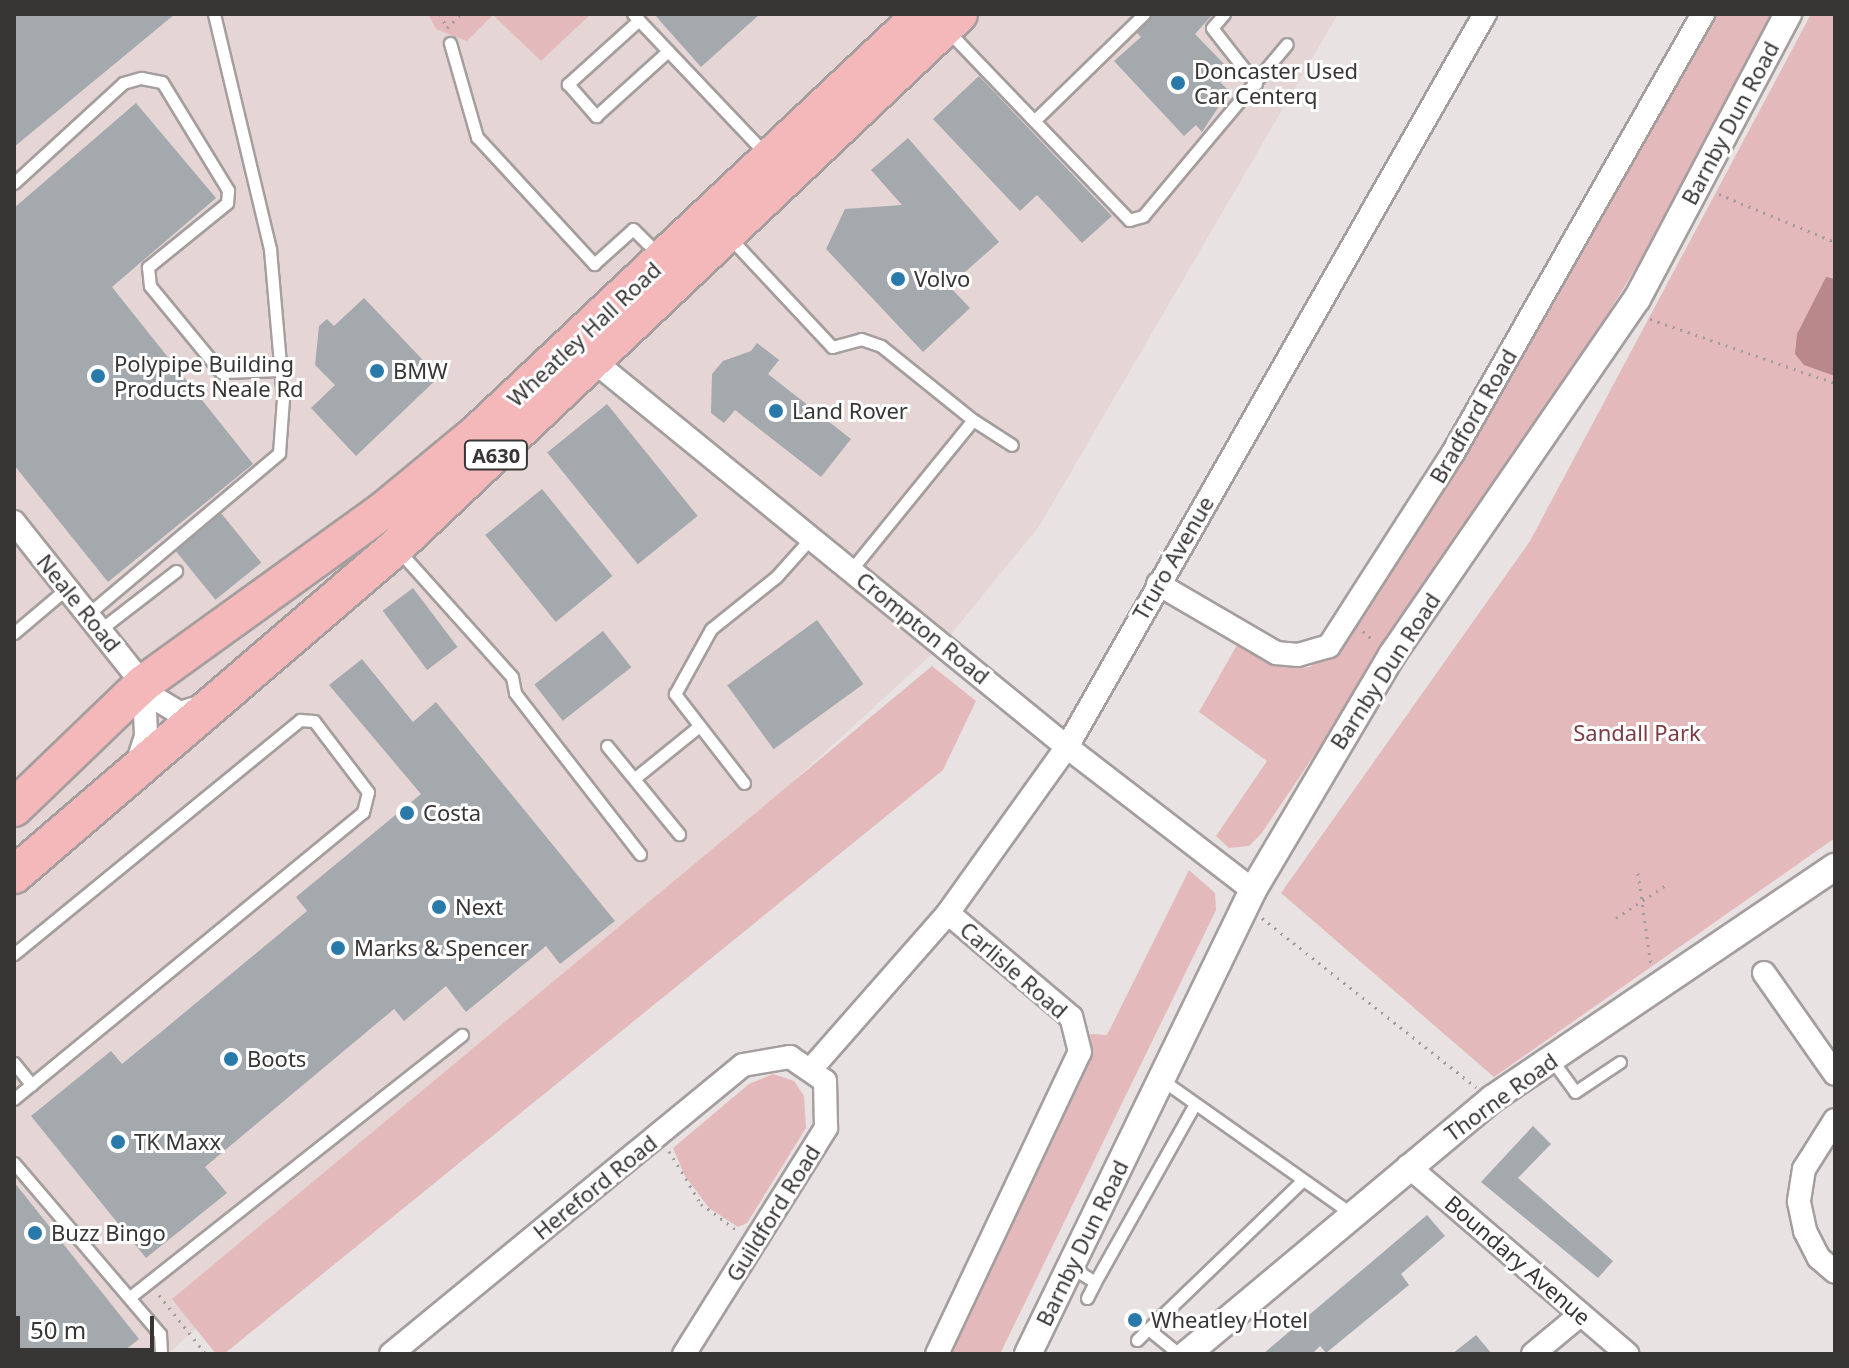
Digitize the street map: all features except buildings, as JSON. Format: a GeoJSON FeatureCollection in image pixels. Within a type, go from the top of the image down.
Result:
{"type":"FeatureCollection","features":[{"type":"Feature","properties":{"kind":"highway","name":"Wheatley Hall Road"},"geometry":{"type":"LineString","coordinates":[[14,808],[144,683],[384,510],[477,433],[771,158],[942,19]]}},
{"type":"Feature","properties":{"kind":"highway","name":"Wheatley Hall Road"},"geometry":{"type":"LineString","coordinates":[[14,875],[224,699],[396,547],[728,236],[942,19]]}},
{"type":"Feature","properties":{"kind":"street","name":"Truro Avenue"},"geometry":{"type":"LineString","coordinates":[[812,1068],[948,913],[1067,747],[1485,14]]}},
{"type":"Feature","properties":{"kind":"street","name":"Bradford Road"},"geometry":{"type":"LineString","coordinates":[[1158,584],[1276,653],[1316,653],[1329,646],[1453,453],[1703,14]]}},
{"type":"Feature","properties":{"kind":"street","name":"Barnby Dun Road"},"geometry":{"type":"LineString","coordinates":[[1028,1354],[1250,898],[1392,655],[1637,299],[1788,14]]}},
{"type":"Feature","properties":{"kind":"street","name":"Crompton Road"},"geometry":{"type":"LineString","coordinates":[[595,362],[1250,898]]}},
{"type":"Feature","properties":{"kind":"street","name":"Neale Road"},"geometry":{"type":"LineString","coordinates":[[14,522],[144,683]]}},
{"type":"Feature","properties":{"kind":"street","name":"Wheatley Hall Road"},"geometry":{"type":"LineString","coordinates":[[144,683],[166,708],[180,713],[224,699]]}},
{"type":"Feature","properties":{"kind":"street","name":"Wheatley Hall Road"},"geometry":{"type":"LineString","coordinates":[[126,783],[146,736],[144,683]]}},
{"type":"Feature","properties":{"kind":"street","name":"Thorne Road"},"geometry":{"type":"LineString","coordinates":[[1187,1354],[1408,1166],[1492,1099],[1835,867]]}},
{"type":"Feature","properties":{"kind":"street","name":"Carlisle Road"},"geometry":{"type":"LineString","coordinates":[[937,1354],[1077,1063],[1078,1028],[948,913]]}},
{"type":"Feature","properties":{"kind":"street"},"geometry":{"type":"LineString","coordinates":[[1764,973],[1835,1074]]}},
{"type":"Feature","properties":{"kind":"street","name":"Hereford Road"},"geometry":{"type":"LineString","coordinates":[[391,1354],[743,1065],[790,1057],[812,1068]]}},
{"type":"Feature","properties":{"kind":"street","name":"Guildford Road"},"geometry":{"type":"LineString","coordinates":[[684,1354],[826,1128],[825,1081],[812,1068]]}},
{"type":"Feature","properties":{"kind":"street"},"geometry":{"type":"LineString","coordinates":[[1835,1120],[1804,1169],[1799,1202],[1805,1231],[1819,1258],[1835,1272]]}},
{"type":"Feature","properties":{"kind":"street","name":"Boundary Avenue"},"geometry":{"type":"LineString","coordinates":[[1408,1166],[1627,1354]]}},
{"type":"Feature","properties":{"kind":"street"},"geometry":{"type":"LineString","coordinates":[[1533,1354],[1580,1315]]}},
{"type":"Feature","properties":{"kind":"lane"},"geometry":{"type":"LineString","coordinates":[[94,622],[279,453],[281,370],[270,249],[214,14]]}},
{"type":"Feature","properties":{"kind":"lane"},"geometry":{"type":"LineString","coordinates":[[1037,118],[1144,14]]}},
{"type":"Feature","properties":{"kind":"lane"},"geometry":{"type":"LineString","coordinates":[[1224,14],[1212,28],[1256,84]]}},
{"type":"Feature","properties":{"kind":"lane"},"geometry":{"type":"LineString","coordinates":[[668,51],[596,116],[568,84],[636,17],[771,158]]}},
{"type":"Feature","properties":{"kind":"lane"},"geometry":{"type":"LineString","coordinates":[[942,19],[1129,220],[1143,216],[1287,44]]}},
{"type":"Feature","properties":{"kind":"lane"},"geometry":{"type":"LineString","coordinates":[[450,43],[477,137],[594,264],[633,229],[664,260]]}},
{"type":"Feature","properties":{"kind":"lane"},"geometry":{"type":"LineString","coordinates":[[14,183],[123,83],[141,78],[162,82],[228,190],[227,203],[148,267],[150,286],[221,372],[281,370]]}},
{"type":"Feature","properties":{"kind":"lane"},"geometry":{"type":"LineString","coordinates":[[728,236],[832,347],[861,339],[881,346],[973,420],[1012,445]]}},
{"type":"Feature","properties":{"kind":"lane"},"geometry":{"type":"LineString","coordinates":[[851,570],[973,420]]}},
{"type":"Feature","properties":{"kind":"lane"},"geometry":{"type":"LineString","coordinates":[[744,783],[675,694],[707,635],[776,577],[810,539]]}},
{"type":"Feature","properties":{"kind":"lane"},"geometry":{"type":"LineString","coordinates":[[396,547],[512,677],[515,693],[640,854]]}},
{"type":"Feature","properties":{"kind":"lane"},"geometry":{"type":"LineString","coordinates":[[94,622],[176,571]]}},
{"type":"Feature","properties":{"kind":"lane"},"geometry":{"type":"LineString","coordinates":[[14,633],[67,588]]}},
{"type":"Feature","properties":{"kind":"lane"},"geometry":{"type":"LineString","coordinates":[[14,954],[300,720],[314,721],[368,792],[363,812],[14,1099]]}},
{"type":"Feature","properties":{"kind":"lane"},"geometry":{"type":"LineString","coordinates":[[635,778],[698,727]]}},
{"type":"Feature","properties":{"kind":"lane"},"geometry":{"type":"LineString","coordinates":[[607,746],[679,834]]}},
{"type":"Feature","properties":{"kind":"lane"},"geometry":{"type":"LineString","coordinates":[[130,1297],[462,1035]]}},
{"type":"Feature","properties":{"kind":"lane"},"geometry":{"type":"LineString","coordinates":[[1552,1059],[1575,1092],[1620,1062]]}},
{"type":"Feature","properties":{"kind":"lane"},"geometry":{"type":"LineString","coordinates":[[14,1063],[32,1085]]}},
{"type":"Feature","properties":{"kind":"lane"},"geometry":{"type":"LineString","coordinates":[[1162,1080],[1352,1214]]}},
{"type":"Feature","properties":{"kind":"lane"},"geometry":{"type":"LineString","coordinates":[[1087,1298],[1195,1104]]}},
{"type":"Feature","properties":{"kind":"lane"},"geometry":{"type":"LineString","coordinates":[[14,1163],[160,1334],[161,1354]]}},
{"type":"Feature","properties":{"kind":"lane"},"geometry":{"type":"LineString","coordinates":[[1137,1340],[1303,1180]]}},
{"type":"Feature","properties":{"kind":"lane"},"geometry":{"type":"LineString","coordinates":[[1070,1267],[1095,1282]]}},
{"type":"Feature","properties":{"kind":"lane"},"geometry":{"type":"LineString","coordinates":[[1148,1329],[1179,1354]]}},
{"type":"Feature","properties":{"kind":"path"},"geometry":{"type":"LineString","coordinates":[[440,14],[447,28]]}},
{"type":"Feature","properties":{"kind":"path"},"geometry":{"type":"LineString","coordinates":[[1697,185],[1835,242]]}},
{"type":"Feature","properties":{"kind":"path"},"geometry":{"type":"LineString","coordinates":[[1648,318],[1835,383]]}},
{"type":"Feature","properties":{"kind":"path"},"geometry":{"type":"LineString","coordinates":[[1347,618],[1392,655]]}},
{"type":"Feature","properties":{"kind":"path"},"geometry":{"type":"LineString","coordinates":[[1638,873],[1651,966]]}},
{"type":"Feature","properties":{"kind":"path"},"geometry":{"type":"LineString","coordinates":[[1616,918],[1669,883]]}},
{"type":"Feature","properties":{"kind":"path"},"geometry":{"type":"LineString","coordinates":[[1250,898],[1492,1099]]}},
{"type":"Feature","properties":{"kind":"path"},"geometry":{"type":"LineString","coordinates":[[660,1134],[701,1204],[756,1241]]}},
{"type":"Feature","properties":{"kind":"path"},"geometry":{"type":"LineString","coordinates":[[148,1282],[206,1354]]}},
{"type":"Feature","properties":{"kind":"shaded area"},"geometry":{"type":"Polygon","coordinates":[[[14,14],[428,14],[436,29],[493,15],[541,61],[591,14],[1338,14],[1040,525],[943,644],[168,1354],[14,1354],[14,14]]]}},
{"type":"Feature","properties":{"kind":"shaded area"},"geometry":{"type":"Polygon","coordinates":[[[1826,277],[1835,279],[1835,376],[1804,365],[1795,354],[1797,334],[1826,277]]]}},
{"type":"Feature","properties":{"kind":"green space"},"geometry":{"type":"Polygon","coordinates":[[[428,14],[591,14],[541,61],[493,15],[467,41],[436,29],[428,14]]]}},
{"type":"Feature","properties":{"kind":"green space"},"geometry":{"type":"Polygon","coordinates":[[[1714,14],[1774,14],[1669,214],[1563,387],[1261,834],[1249,846],[1229,848],[1216,836],[1267,761],[1199,712],[1237,645],[1298,668],[1310,667],[1338,646],[1366,610],[1714,14]]]}},
{"type":"Feature","properties":{"kind":"green space","name":"Sandall Park"},"geometry":{"type":"Polygon","coordinates":[[[1811,14],[1835,14],[1835,838],[1494,1077],[1281,893],[1530,541],[1811,14]]]}},
{"type":"Feature","properties":{"kind":"green space"},"geometry":{"type":"Polygon","coordinates":[[[932,666],[976,701],[943,770],[224,1354],[216,1354],[172,1299],[932,666]]]}},
{"type":"Feature","properties":{"kind":"green space"},"geometry":{"type":"Polygon","coordinates":[[[1189,870],[1215,893],[1216,910],[1000,1354],[946,1354],[1083,1077],[1092,1049],[1090,1034],[1107,1035],[1189,870]]]}},
{"type":"Feature","properties":{"kind":"green space"},"geometry":{"type":"Polygon","coordinates":[[[773,1074],[794,1081],[804,1096],[806,1128],[747,1223],[738,1227],[709,1208],[685,1176],[673,1148],[749,1084],[773,1074]]]}},
{"type":"Feature","properties":{"kind":"place","name":"Doncaster Used Car Centerq"},"geometry":{"type":"Point","coordinates":[1178,83]}},
{"type":"Feature","properties":{"kind":"place","name":"Volvo"},"geometry":{"type":"Point","coordinates":[898,279]}},
{"type":"Feature","properties":{"kind":"place","name":"BMW"},"geometry":{"type":"Point","coordinates":[377,371]}},
{"type":"Feature","properties":{"kind":"place","name":"Polypipe Building Products Neale Rd"},"geometry":{"type":"Point","coordinates":[98,376]}},
{"type":"Feature","properties":{"kind":"place","name":"Land Rover"},"geometry":{"type":"Point","coordinates":[776,411]}},
{"type":"Feature","properties":{"kind":"place","name":"Costa"},"geometry":{"type":"Point","coordinates":[407,813]}},
{"type":"Feature","properties":{"kind":"place","name":"Next"},"geometry":{"type":"Point","coordinates":[439,907]}},
{"type":"Feature","properties":{"kind":"place","name":"Marks & Spencer"},"geometry":{"type":"Point","coordinates":[338,948]}},
{"type":"Feature","properties":{"kind":"place","name":"Boots"},"geometry":{"type":"Point","coordinates":[231,1059]}},
{"type":"Feature","properties":{"kind":"place","name":"TK Maxx"},"geometry":{"type":"Point","coordinates":[118,1142]}},
{"type":"Feature","properties":{"kind":"place","name":"Buzz Bingo"},"geometry":{"type":"Point","coordinates":[35,1233]}},
{"type":"Feature","properties":{"kind":"place","name":"Wheatley Hotel"},"geometry":{"type":"Point","coordinates":[1135,1320]}}]}
